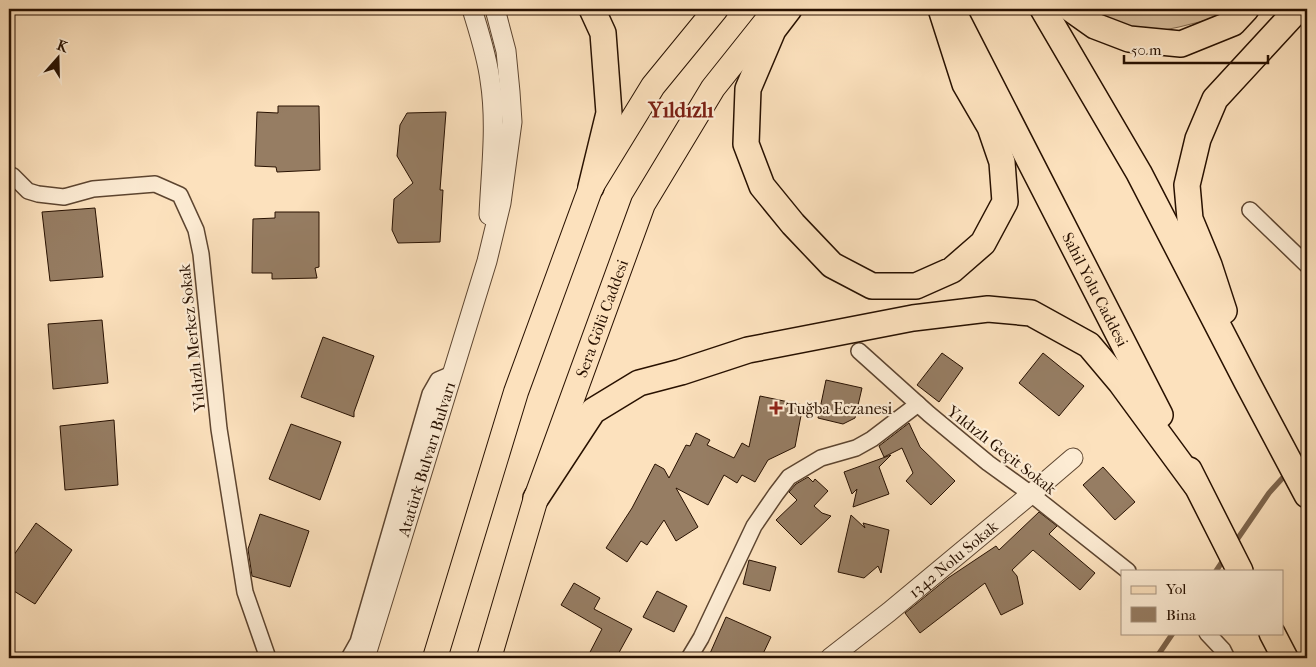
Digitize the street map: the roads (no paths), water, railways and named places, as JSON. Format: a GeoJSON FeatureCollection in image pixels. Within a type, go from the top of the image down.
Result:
{"type":"FeatureCollection","features":[{"type":"Feature","properties":{"kind":"highway"},"geometry":{"type":"LineString","coordinates":[[591,187],[609,113],[603,33],[592,9]]}},
{"type":"Feature","properties":{"kind":"highway"},"geometry":{"type":"LineString","coordinates":[[789,9],[773,30],[748,90],[746,144],[762,186],[793,224],[832,265],[872,286],[916,286],[952,270],[983,243],[1005,202],[1002,162],[990,127],[965,84],[941,9]]}},
{"type":"Feature","properties":{"kind":"highway","name":"Sahil Yolu Caddesi"},"geometry":{"type":"LineString","coordinates":[[952,9],[1239,570]]}},
{"type":"Feature","properties":{"kind":"highway"},"geometry":{"type":"LineString","coordinates":[[1043,9],[1139,173],[1307,495]]}},
{"type":"Feature","properties":{"kind":"highway"},"geometry":{"type":"LineString","coordinates":[[1071,9],[1095,26],[1129,39],[1181,44],[1233,23],[1246,9]]}},
{"type":"Feature","properties":{"kind":"highway"},"geometry":{"type":"LineString","coordinates":[[1247,382],[1209,265],[1190,219],[1187,185],[1198,139],[1215,99],[1298,9]]}},
{"type":"Feature","properties":{"kind":"highway"},"geometry":{"type":"LineString","coordinates":[[536,498],[594,411],[639,383],[681,372],[748,350],[913,318],[988,309],[1031,313],[1089,345],[1121,383],[1196,485]]}},
{"type":"Feature","properties":{"kind":"highway"},"geometry":{"type":"LineString","coordinates":[[1273,634],[1285,658]]}},
{"type":"Feature","properties":{"kind":"main road"},"geometry":{"type":"LineString","coordinates":[[435,658],[516,392],[591,187],[654,86],[716,9]]}},
{"type":"Feature","properties":{"kind":"main road","name":"Sera Gölü Caddesi"},"geometry":{"type":"LineString","coordinates":[[489,658],[536,498],[642,204],[713,88],[776,9]]}},
{"type":"Feature","properties":{"kind":"street","name":"Atatürk Bulvarı Bulvarı"},"geometry":{"type":"LineString","coordinates":[[472,9],[490,79],[493,115],[487,261]]}},
{"type":"Feature","properties":{"kind":"street","name":"Atatürk Bulvarı Bulvarı"},"geometry":{"type":"LineString","coordinates":[[365,658],[487,261],[502,203],[512,122],[506,51],[495,9]]}},
{"type":"Feature","properties":{"kind":"street","name":"Yıldızlı Merkez Sokak"},"geometry":{"type":"LineString","coordinates":[[9,174],[28,191],[38,194],[64,197],[94,190],[155,184],[180,196],[196,230],[201,254],[219,429],[245,592],[268,658]]}},
{"type":"Feature","properties":{"kind":"street"},"geometry":{"type":"LineString","coordinates":[[1250,210],[1307,265]]}},
{"type":"Feature","properties":{"kind":"street","name":"Yıldızlı Geçit Sokak"},"geometry":{"type":"LineString","coordinates":[[859,351],[988,463],[1031,494],[1127,570]]}},
{"type":"Feature","properties":{"kind":"street"},"geometry":{"type":"LineString","coordinates":[[349,658],[358,642],[430,394],[438,380],[452,374]]}},
{"type":"Feature","properties":{"kind":"street"},"geometry":{"type":"LineString","coordinates":[[690,658],[754,526],[789,477],[821,458],[856,448],[872,439],[918,404]]}},
{"type":"Feature","properties":{"kind":"street","name":"1342 Nolu Sokak"},"geometry":{"type":"LineString","coordinates":[[830,658],[889,612],[1073,458]]}},
{"type":"Feature","properties":{"kind":"street"},"geometry":{"type":"LineString","coordinates":[[1209,634],[1223,650],[1227,658]]}},
{"type":"Feature","properties":{"kind":"waterway"},"geometry":{"type":"LineString","coordinates":[[1296,464],[1307,452]]}},
{"type":"Feature","properties":{"kind":"waterway"},"geometry":{"type":"LineString","coordinates":[[1234,544],[1269,493],[1288,472]]}},
{"type":"Feature","properties":{"kind":"waterway"},"geometry":{"type":"LineString","coordinates":[[1217,570],[1226,556]]}},
{"type":"Feature","properties":{"kind":"waterway"},"geometry":{"type":"LineString","coordinates":[[1156,658],[1172,634]]}},
{"type":"Feature","properties":{"kind":"place","name":"Tuğba Eczanesi"},"geometry":{"type":"Point","coordinates":[776,408]}},
{"type":"Feature","properties":{"kind":"district","name":"Yıldızlı"},"geometry":{"type":"Point","coordinates":[681,110]}}]}
